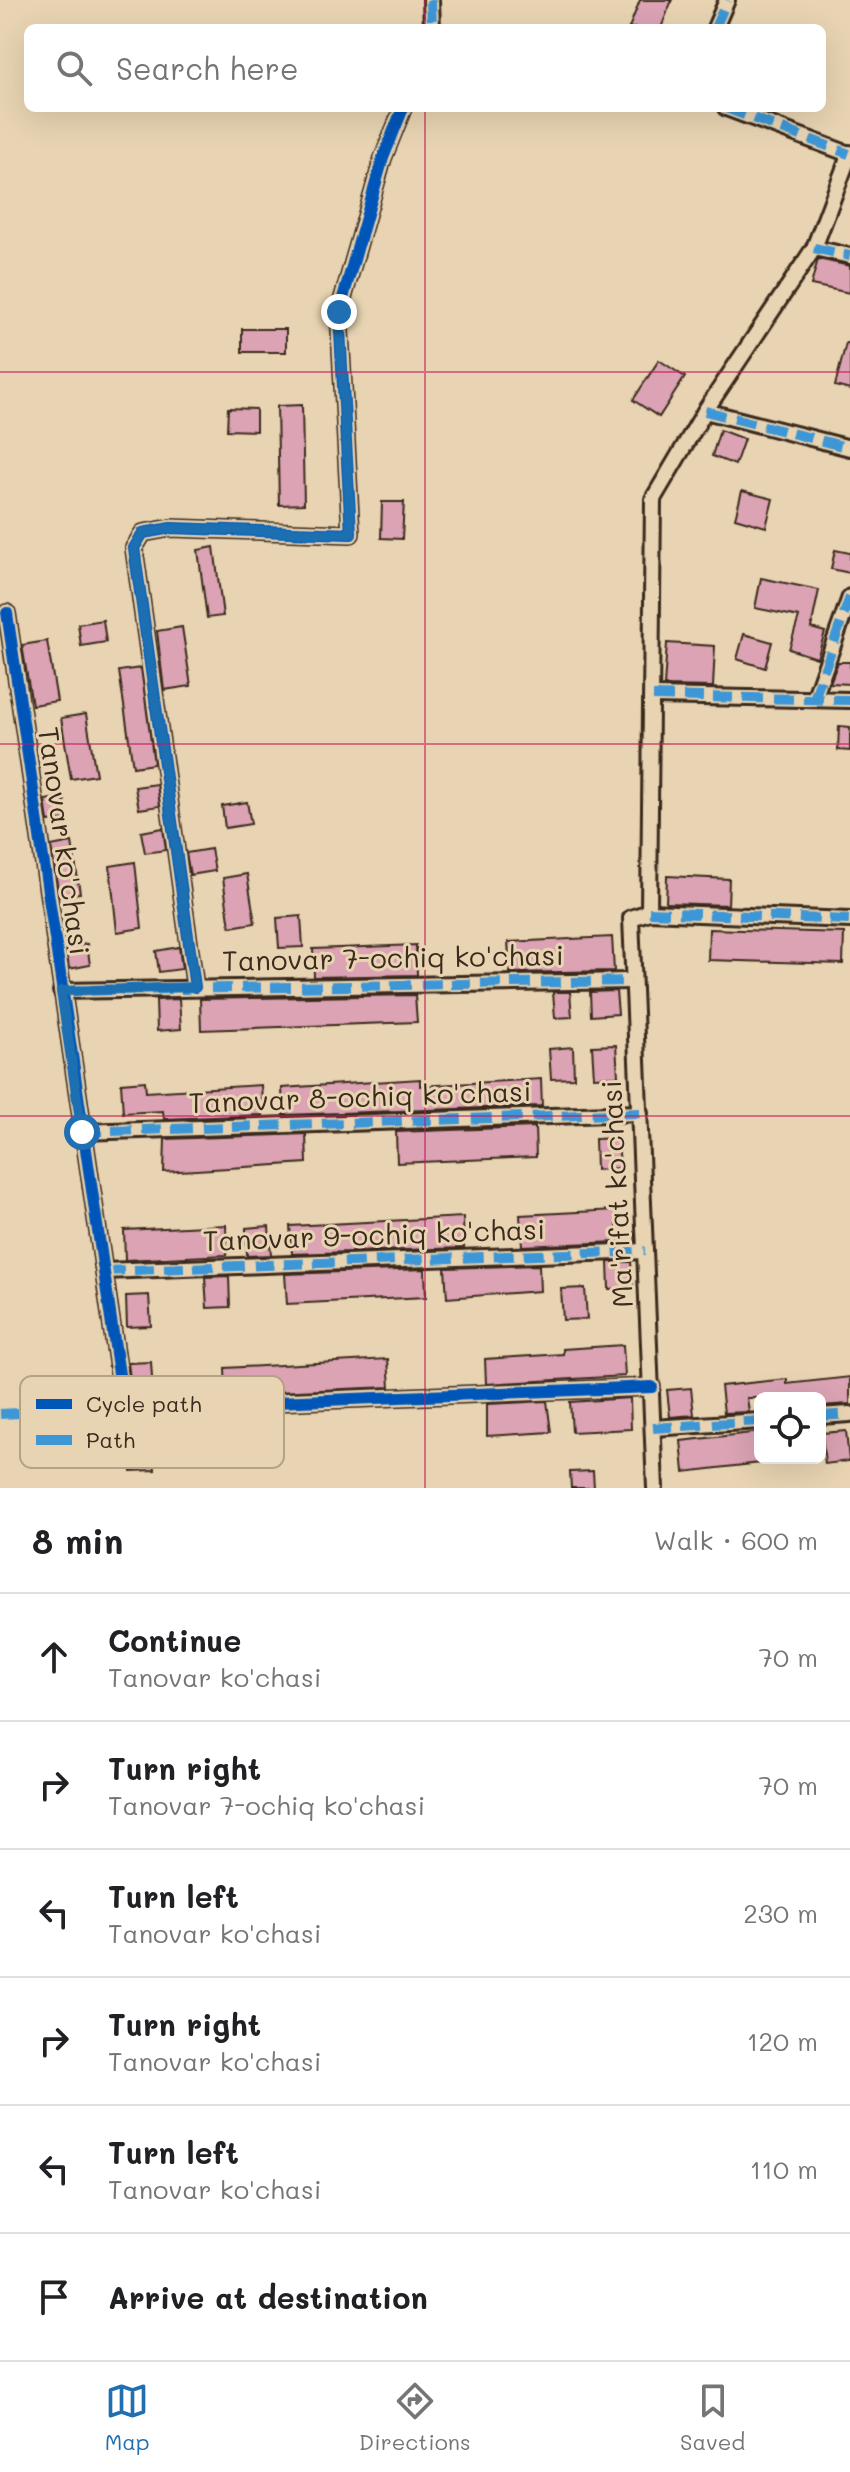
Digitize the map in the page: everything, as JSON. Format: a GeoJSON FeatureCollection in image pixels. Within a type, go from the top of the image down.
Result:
{"type":"FeatureCollection","features":[{"type":"Feature","properties":{"kind":"street"},"geometry":{"type":"LineString","coordinates":[[431,0],[432,24]]}},
{"type":"Feature","properties":{"kind":"street"},"geometry":{"type":"LineString","coordinates":[[717,24],[727,0]]}},
{"type":"Feature","properties":{"kind":"street"},"geometry":{"type":"LineString","coordinates":[[195,987],[134,548],[143,533],[171,528],[351,534],[339,312],[383,158],[401,112]]}},
{"type":"Feature","properties":{"kind":"street"},"geometry":{"type":"LineString","coordinates":[[737,112],[850,154],[814,248],[769,320],[705,411],[653,499],[649,912],[850,920]]}},
{"type":"Feature","properties":{"kind":"street"},"geometry":{"type":"LineString","coordinates":[[814,248],[850,256]]}},
{"type":"Feature","properties":{"kind":"street"},"geometry":{"type":"LineString","coordinates":[[705,411],[850,448]]}},
{"type":"Feature","properties":{"kind":"street"},"geometry":{"type":"LineString","coordinates":[[814,699],[850,597]]}},
{"type":"Feature","properties":{"kind":"street","name":"Tanovar ko'chasi"},"geometry":{"type":"LineString","coordinates":[[7,613],[119,1376]]}},
{"type":"Feature","properties":{"kind":"street"},"geometry":{"type":"LineString","coordinates":[[653,696],[850,700]]}},
{"type":"Feature","properties":{"kind":"street","name":"Ma'rifat ko'chasi"},"geometry":{"type":"LineString","coordinates":[[649,912],[631,918],[631,981],[640,1113],[655,1488]]}},
{"type":"Feature","properties":{"kind":"street","name":"Tanovar 7-ochiq ko'chasi"},"geometry":{"type":"LineString","coordinates":[[61,991],[631,981]]}},
{"type":"Feature","properties":{"kind":"street","name":"Tanovar 8-ochiq ko'chasi"},"geometry":{"type":"LineString","coordinates":[[82,1132],[640,1113]]}},
{"type":"Feature","properties":{"kind":"street","name":"Tanovar 9-ochiq ko'chasi"},"geometry":{"type":"LineString","coordinates":[[104,1271],[645,1251]]}},
{"type":"Feature","properties":{"kind":"street","name":"Tanovar ko'chasi"},"geometry":{"type":"LineString","coordinates":[[284,1402],[652,1387]]}},
{"type":"Feature","properties":{"kind":"street"},"geometry":{"type":"LineString","coordinates":[[826,1416],[850,1414]]}},
{"type":"Feature","properties":{"kind":"street"},"geometry":{"type":"LineString","coordinates":[[653,1428],[754,1421]]}},
{"type":"Feature","properties":{"kind":"building"},"geometry":{"type":"Polygon","coordinates":[[[640,0],[672,0],[663,24],[631,24],[640,0]]]}},
{"type":"Feature","properties":{"kind":"building"},"geometry":{"type":"Polygon","coordinates":[[[818,259],[850,266],[850,293],[811,285],[818,259]]]}},
{"type":"Feature","properties":{"kind":"building"},"geometry":{"type":"Polygon","coordinates":[[[242,329],[286,329],[286,352],[242,352],[242,329]]]}},
{"type":"Feature","properties":{"kind":"building"},"geometry":{"type":"Polygon","coordinates":[[[846,343],[850,343],[850,390],[835,386],[846,343]]]}},
{"type":"Feature","properties":{"kind":"building"},"geometry":{"type":"Polygon","coordinates":[[[659,360],[685,377],[659,417],[633,400],[659,360]]]}},
{"type":"Feature","properties":{"kind":"building"},"geometry":{"type":"Polygon","coordinates":[[[302,405],[304,504],[279,505],[277,406],[302,405]]]}},
{"type":"Feature","properties":{"kind":"building"},"geometry":{"type":"Polygon","coordinates":[[[228,408],[256,409],[256,431],[227,430],[228,408]]]}},
{"type":"Feature","properties":{"kind":"building"},"geometry":{"type":"Polygon","coordinates":[[[720,430],[744,439],[735,465],[712,456],[720,430]]]}},
{"type":"Feature","properties":{"kind":"building"},"geometry":{"type":"Polygon","coordinates":[[[742,491],[773,499],[766,527],[735,518],[742,491]]]}},
{"type":"Feature","properties":{"kind":"building"},"geometry":{"type":"Polygon","coordinates":[[[382,502],[404,502],[402,539],[381,538],[382,502]]]}},
{"type":"Feature","properties":{"kind":"building"},"geometry":{"type":"Polygon","coordinates":[[[214,547],[223,616],[207,618],[198,550],[214,547]]]}},
{"type":"Feature","properties":{"kind":"building"},"geometry":{"type":"Polygon","coordinates":[[[835,550],[850,553],[850,573],[831,569],[835,550]]]}},
{"type":"Feature","properties":{"kind":"building"},"geometry":{"type":"Polygon","coordinates":[[[761,578],[819,590],[811,628],[825,632],[817,658],[789,649],[799,617],[755,608],[761,578]]]}},
{"type":"Feature","properties":{"kind":"building"},"geometry":{"type":"Polygon","coordinates":[[[103,620],[106,642],[81,646],[78,624],[103,620]]]}},
{"type":"Feature","properties":{"kind":"building"},"geometry":{"type":"Polygon","coordinates":[[[182,627],[191,686],[164,690],[157,631],[182,627]]]}},
{"type":"Feature","properties":{"kind":"building"},"geometry":{"type":"Polygon","coordinates":[[[744,634],[772,642],[765,668],[737,659],[744,634]]]}},
{"type":"Feature","properties":{"kind":"building"},"geometry":{"type":"Polygon","coordinates":[[[47,641],[57,701],[32,705],[22,645],[47,641]]]}},
{"type":"Feature","properties":{"kind":"building"},"geometry":{"type":"Polygon","coordinates":[[[667,643],[715,646],[713,687],[664,686],[667,643]]]}},
{"type":"Feature","properties":{"kind":"building"},"geometry":{"type":"Polygon","coordinates":[[[838,662],[850,662],[850,684],[830,683],[838,662]]]}},
{"type":"Feature","properties":{"kind":"building"},"geometry":{"type":"Polygon","coordinates":[[[141,668],[154,764],[133,767],[119,671],[141,668]]]}},
{"type":"Feature","properties":{"kind":"building"},"geometry":{"type":"Polygon","coordinates":[[[86,714],[96,775],[71,779],[61,718],[86,714]]]}},
{"type":"Feature","properties":{"kind":"building"},"geometry":{"type":"Polygon","coordinates":[[[839,726],[850,727],[850,751],[838,750],[839,726]]]}},
{"type":"Feature","properties":{"kind":"building"},"geometry":{"type":"Polygon","coordinates":[[[157,784],[160,806],[139,809],[135,787],[157,784]]]}},
{"type":"Feature","properties":{"kind":"building"},"geometry":{"type":"Polygon","coordinates":[[[64,797],[67,819],[48,822],[45,800],[64,797]]]}},
{"type":"Feature","properties":{"kind":"building"},"geometry":{"type":"Polygon","coordinates":[[[247,802],[251,824],[225,828],[222,806],[247,802]]]}},
{"type":"Feature","properties":{"kind":"building"},"geometry":{"type":"Polygon","coordinates":[[[163,828],[166,850],[145,853],[141,832],[163,828]]]}},
{"type":"Feature","properties":{"kind":"building"},"geometry":{"type":"Polygon","coordinates":[[[72,842],[80,893],[59,896],[51,846],[72,842]]]}},
{"type":"Feature","properties":{"kind":"building"},"geometry":{"type":"Polygon","coordinates":[[[211,849],[215,871],[190,875],[186,853],[211,849]]]}},
{"type":"Feature","properties":{"kind":"building"},"geometry":{"type":"Polygon","coordinates":[[[135,862],[142,928],[117,932],[110,866],[135,862]]]}},
{"type":"Feature","properties":{"kind":"building"},"geometry":{"type":"Polygon","coordinates":[[[247,874],[255,923],[230,927],[223,878],[247,874]]]}},
{"type":"Feature","properties":{"kind":"building"},"geometry":{"type":"Polygon","coordinates":[[[667,876],[729,879],[728,905],[666,903],[667,876]]]}},
{"type":"Feature","properties":{"kind":"building"},"geometry":{"type":"Polygon","coordinates":[[[301,916],[303,947],[279,948],[277,918],[301,916]]]}},
{"type":"Feature","properties":{"kind":"building"},"geometry":{"type":"Polygon","coordinates":[[[709,929],[844,933],[843,964],[708,960],[709,929]]]}},
{"type":"Feature","properties":{"kind":"building"},"geometry":{"type":"Polygon","coordinates":[[[612,937],[614,971],[510,973],[508,942],[612,937]]]}},
{"type":"Feature","properties":{"kind":"building"},"geometry":{"type":"Polygon","coordinates":[[[87,944],[90,965],[69,969],[66,947],[87,944]]]}},
{"type":"Feature","properties":{"kind":"building"},"geometry":{"type":"Polygon","coordinates":[[[416,945],[417,975],[314,977],[313,949],[416,945]]]}},
{"type":"Feature","properties":{"kind":"building"},"geometry":{"type":"Polygon","coordinates":[[[179,947],[182,969],[159,972],[156,951],[179,947]]]}},
{"type":"Feature","properties":{"kind":"building"},"geometry":{"type":"Polygon","coordinates":[[[616,991],[618,1014],[591,1016],[590,992],[616,991]]]}},
{"type":"Feature","properties":{"kind":"building"},"geometry":{"type":"Polygon","coordinates":[[[553,992],[570,992],[572,1017],[555,1018],[553,992]]]}},
{"type":"Feature","properties":{"kind":"building"},"geometry":{"type":"Polygon","coordinates":[[[415,995],[417,1022],[201,1030],[200,999],[415,995]]]}},
{"type":"Feature","properties":{"kind":"building"},"geometry":{"type":"Polygon","coordinates":[[[179,999],[181,1029],[157,1031],[156,1000],[179,999]]]}},
{"type":"Feature","properties":{"kind":"building"},"geometry":{"type":"Polygon","coordinates":[[[616,1045],[618,1076],[594,1077],[592,1046],[616,1045]]]}},
{"type":"Feature","properties":{"kind":"building"},"geometry":{"type":"Polygon","coordinates":[[[573,1047],[574,1078],[551,1079],[549,1049],[573,1047]]]}},
{"type":"Feature","properties":{"kind":"building"},"geometry":{"type":"Polygon","coordinates":[[[420,1079],[420,1086],[541,1079],[542,1106],[283,1115],[282,1088],[420,1079]]]}},
{"type":"Feature","properties":{"kind":"building"},"geometry":{"type":"Polygon","coordinates":[[[145,1081],[146,1092],[261,1085],[263,1115],[164,1119],[163,1111],[123,1113],[121,1083],[145,1081]]]}},
{"type":"Feature","properties":{"kind":"building"},"geometry":{"type":"Polygon","coordinates":[[[535,1127],[536,1157],[397,1163],[396,1132],[535,1127]]]}},
{"type":"Feature","properties":{"kind":"building"},"geometry":{"type":"Polygon","coordinates":[[[306,1134],[307,1163],[164,1172],[165,1139],[306,1134]]]}},
{"type":"Feature","properties":{"kind":"building"},"geometry":{"type":"Polygon","coordinates":[[[618,1138],[620,1168],[596,1170],[595,1139],[618,1138]]]}},
{"type":"Feature","properties":{"kind":"building"},"geometry":{"type":"Polygon","coordinates":[[[616,1210],[618,1242],[522,1246],[520,1215],[616,1210]]]}},
{"type":"Feature","properties":{"kind":"building"},"geometry":{"type":"Polygon","coordinates":[[[463,1217],[464,1248],[292,1254],[290,1226],[463,1217]]]}},
{"type":"Feature","properties":{"kind":"building"},"geometry":{"type":"Polygon","coordinates":[[[226,1225],[227,1255],[125,1260],[124,1230],[226,1225]]]}},
{"type":"Feature","properties":{"kind":"building"},"geometry":{"type":"Polygon","coordinates":[[[269,1226],[271,1255],[247,1256],[246,1228],[269,1226]]]}},
{"type":"Feature","properties":{"kind":"building"},"geometry":{"type":"Polygon","coordinates":[[[608,1262],[631,1262],[633,1288],[609,1289],[608,1262]]]}},
{"type":"Feature","properties":{"kind":"building"},"geometry":{"type":"Polygon","coordinates":[[[539,1265],[540,1291],[447,1298],[445,1268],[539,1265]]]}},
{"type":"Feature","properties":{"kind":"building"},"geometry":{"type":"Polygon","coordinates":[[[425,1269],[426,1297],[287,1304],[285,1274],[425,1269]]]}},
{"type":"Feature","properties":{"kind":"building"},"geometry":{"type":"Polygon","coordinates":[[[229,1276],[230,1307],[207,1308],[205,1277],[229,1276]]]}},
{"type":"Feature","properties":{"kind":"building"},"geometry":{"type":"Polygon","coordinates":[[[585,1288],[587,1319],[563,1320],[561,1289],[585,1288]]]}},
{"type":"Feature","properties":{"kind":"building"},"geometry":{"type":"Polygon","coordinates":[[[149,1295],[151,1326],[127,1327],[126,1296],[149,1295]]]}},
{"type":"Feature","properties":{"kind":"building"},"geometry":{"type":"Polygon","coordinates":[[[623,1345],[625,1376],[486,1384],[485,1359],[563,1354],[563,1349],[623,1345]]]}},
{"type":"Feature","properties":{"kind":"building"},"geometry":{"type":"Polygon","coordinates":[[[388,1359],[390,1387],[284,1392],[284,1376],[225,1376],[225,1368],[388,1359]]]}},
{"type":"Feature","properties":{"kind":"building"},"geometry":{"type":"Polygon","coordinates":[[[151,1362],[152,1376],[130,1376],[128,1363],[151,1362]]]}},
{"type":"Feature","properties":{"kind":"building"},"geometry":{"type":"Polygon","coordinates":[[[850,1377],[850,1404],[826,1406],[826,1392],[754,1392],[754,1398],[747,1398],[749,1412],[724,1413],[721,1386],[787,1379],[787,1384],[850,1377]]]}},
{"type":"Feature","properties":{"kind":"building"},"geometry":{"type":"Polygon","coordinates":[[[691,1388],[694,1415],[670,1417],[667,1390],[691,1388]]]}},
{"type":"Feature","properties":{"kind":"building"},"geometry":{"type":"Polygon","coordinates":[[[630,1398],[631,1429],[572,1432],[570,1402],[630,1398]]]}},
{"type":"Feature","properties":{"kind":"building"},"geometry":{"type":"Polygon","coordinates":[[[547,1401],[551,1432],[487,1436],[487,1404],[547,1401]]]}},
{"type":"Feature","properties":{"kind":"building"},"geometry":{"type":"Polygon","coordinates":[[[846,1431],[849,1461],[826,1464],[826,1433],[846,1431]]]}},
{"type":"Feature","properties":{"kind":"building"},"geometry":{"type":"Polygon","coordinates":[[[754,1433],[754,1464],[684,1472],[681,1441],[754,1433]]]}},
{"type":"Feature","properties":{"kind":"building"},"geometry":{"type":"Polygon","coordinates":[[[131,1468],[155,1468],[155,1470],[131,1471],[131,1468]]]}},
{"type":"Feature","properties":{"kind":"building"},"geometry":{"type":"Polygon","coordinates":[[[593,1471],[594,1488],[571,1488],[570,1472],[593,1471]]]}},
{"type":"Feature","properties":{"kind":"marked path"},"geometry":{"type":"LineString","coordinates":[[431,0],[432,24]]}},
{"type":"Feature","properties":{"kind":"marked path"},"geometry":{"type":"LineString","coordinates":[[717,24],[727,0]]}},
{"type":"Feature","properties":{"kind":"marked path"},"geometry":{"type":"LineString","coordinates":[[737,112],[849,154]]}},
{"type":"Feature","properties":{"kind":"marked path"},"geometry":{"type":"LineString","coordinates":[[814,248],[850,256]]}},
{"type":"Feature","properties":{"kind":"marked path"},"geometry":{"type":"LineString","coordinates":[[705,411],[850,448]]}},
{"type":"Feature","properties":{"kind":"marked path"},"geometry":{"type":"LineString","coordinates":[[814,699],[850,597]]}},
{"type":"Feature","properties":{"kind":"marked path"},"geometry":{"type":"LineString","coordinates":[[653,696],[850,700]]}},
{"type":"Feature","properties":{"kind":"marked path"},"geometry":{"type":"LineString","coordinates":[[649,912],[850,920]]}},
{"type":"Feature","properties":{"kind":"marked path"},"geometry":{"type":"LineString","coordinates":[[61,991],[631,981]]}},
{"type":"Feature","properties":{"kind":"marked path"},"geometry":{"type":"LineString","coordinates":[[82,1132],[640,1113]]}},
{"type":"Feature","properties":{"kind":"marked path"},"geometry":{"type":"LineString","coordinates":[[104,1271],[645,1251]]}},
{"type":"Feature","properties":{"kind":"marked path"},"geometry":{"type":"LineString","coordinates":[[0,1414],[20,1413]]}},
{"type":"Feature","properties":{"kind":"marked path"},"geometry":{"type":"LineString","coordinates":[[826,1416],[850,1414]]}},
{"type":"Feature","properties":{"kind":"marked path"},"geometry":{"type":"LineString","coordinates":[[653,1428],[754,1421]]}},
{"type":"Feature","properties":{"kind":"cycle path"},"geometry":{"type":"LineString","coordinates":[[195,987],[134,548],[143,533],[171,528],[351,534],[339,312],[383,158],[401,112]]}},
{"type":"Feature","properties":{"kind":"cycle path"},"geometry":{"type":"LineString","coordinates":[[7,613],[119,1376]]}},
{"type":"Feature","properties":{"kind":"cycle path"},"geometry":{"type":"LineString","coordinates":[[284,1402],[652,1387]]}},
{"type":"Feature","properties":{"kind":"route"},"geometry":{"type":"LineString","coordinates":[[82,1132],[61,991],[195,987],[134,548],[143,533],[171,528],[351,534],[339,312]]}}]}
